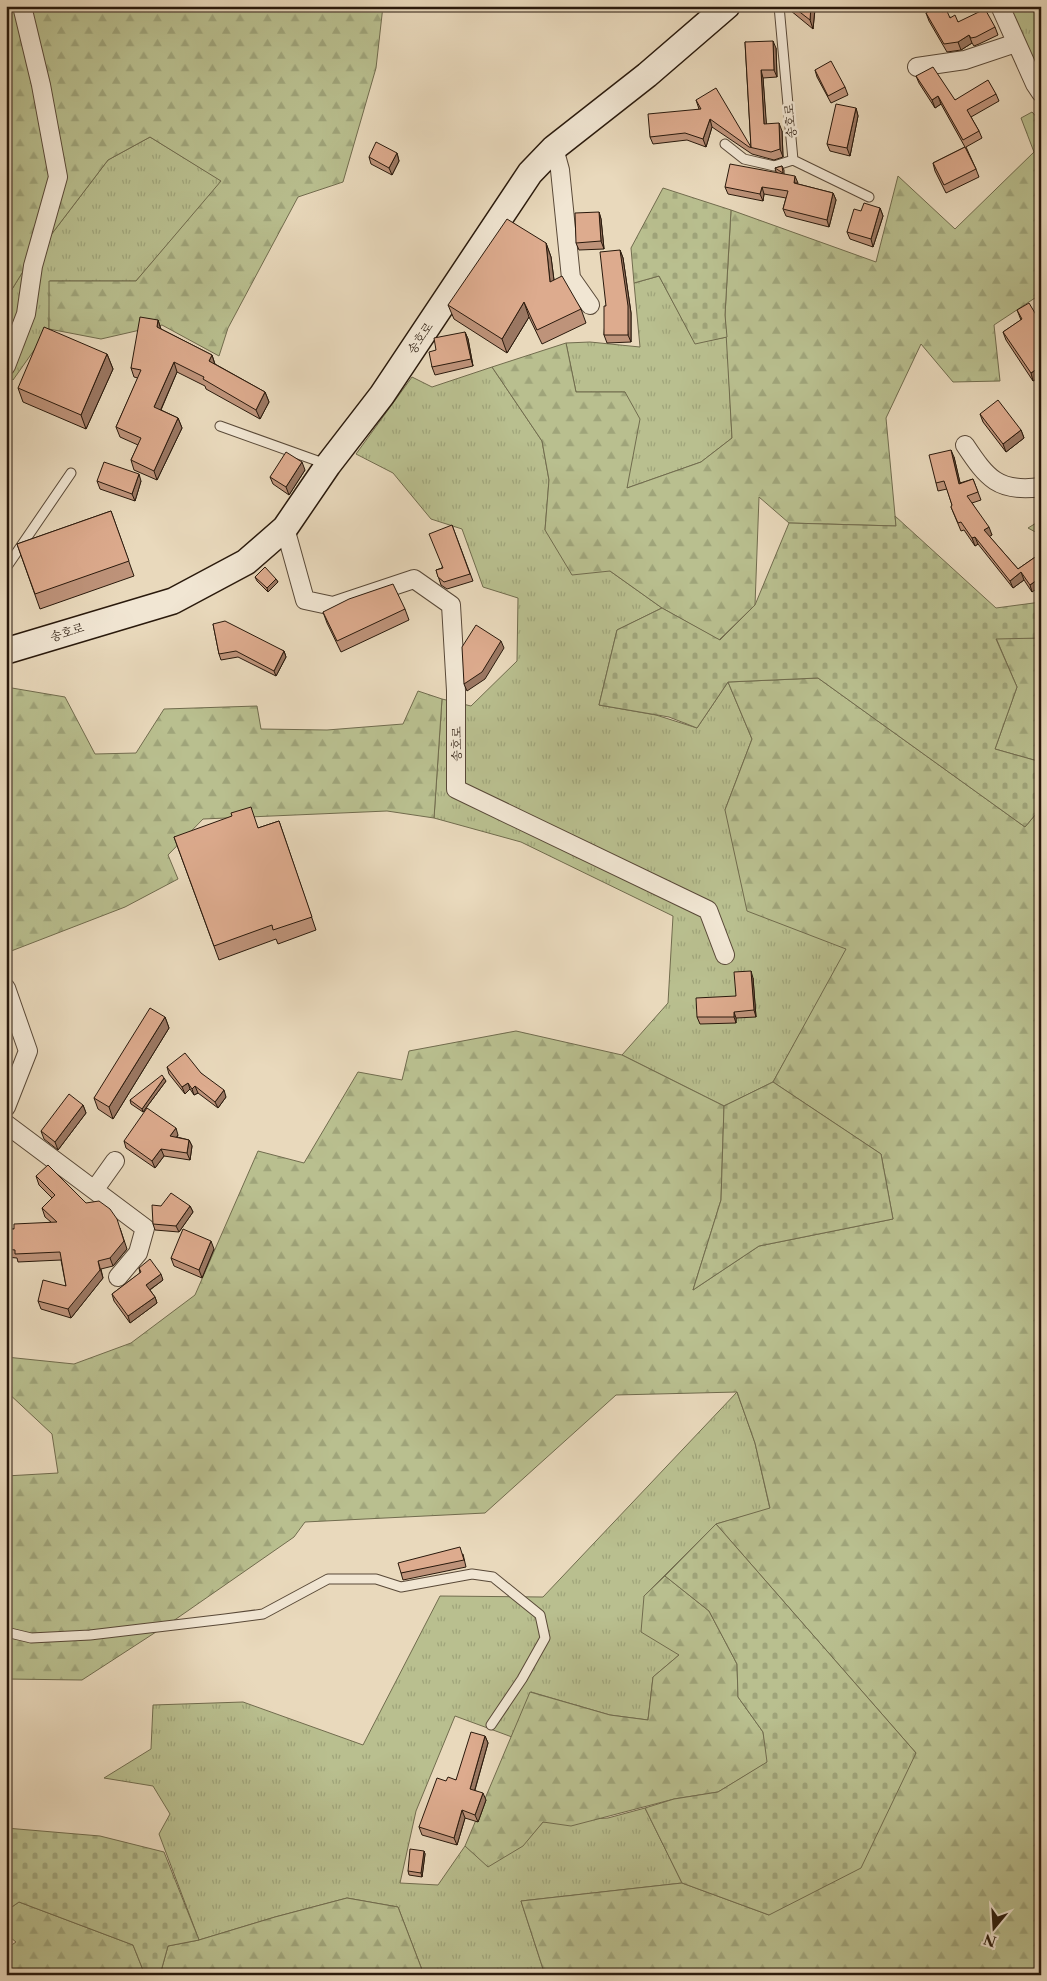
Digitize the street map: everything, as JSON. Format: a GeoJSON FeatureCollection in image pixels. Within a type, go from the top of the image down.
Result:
{"type":"FeatureCollection","features":[{"type":"Feature","properties":{"kind":"main road","name":"송호로"},"geometry":{"type":"LineString","coordinates":[[6,651],[172,600],[246,562],[285,528],[328,465],[382,395],[530,173],[554,148],[647,75],[727,6]]}},
{"type":"Feature","properties":{"kind":"street"},"geometry":{"type":"LineString","coordinates":[[6,366],[26,314],[33,266],[58,177],[41,85],[22,6]]}},
{"type":"Feature","properties":{"kind":"street"},"geometry":{"type":"LineString","coordinates":[[1000,6],[1041,93]]}},
{"type":"Feature","properties":{"kind":"street"},"geometry":{"type":"LineString","coordinates":[[917,68],[965,60],[1016,43]]}},
{"type":"Feature","properties":{"kind":"street"},"geometry":{"type":"LineString","coordinates":[[554,148],[560,170],[571,278],[590,304]]}},
{"type":"Feature","properties":{"kind":"street"},"geometry":{"type":"LineString","coordinates":[[965,445],[984,473],[1004,486],[1020,490],[1041,487]]}},
{"type":"Feature","properties":{"kind":"street","name":"송호로"},"geometry":{"type":"LineString","coordinates":[[285,528],[305,600],[333,606],[414,579],[451,606],[456,692],[456,789],[708,910],[725,955]]}},
{"type":"Feature","properties":{"kind":"street"},"geometry":{"type":"LineString","coordinates":[[6,988],[28,1051],[6,1107]]}},
{"type":"Feature","properties":{"kind":"street"},"geometry":{"type":"LineString","coordinates":[[6,1124],[145,1228],[138,1253],[118,1276]]}},
{"type":"Feature","properties":{"kind":"street"},"geometry":{"type":"LineString","coordinates":[[95,1189],[115,1161]]}},
{"type":"Feature","properties":{"kind":"lane","name":"송호로"},"geometry":{"type":"LineString","coordinates":[[779,6],[793,160]]}},
{"type":"Feature","properties":{"kind":"lane"},"geometry":{"type":"LineString","coordinates":[[725,144],[744,158],[774,166],[793,160],[869,197]]}},
{"type":"Feature","properties":{"kind":"lane"},"geometry":{"type":"LineString","coordinates":[[220,426],[328,465]]}},
{"type":"Feature","properties":{"kind":"lane"},"geometry":{"type":"LineString","coordinates":[[6,568],[71,473]]}},
{"type":"Feature","properties":{"kind":"lane"},"geometry":{"type":"LineString","coordinates":[[6,1632],[31,1638],[90,1635],[263,1614],[328,1579],[376,1579],[401,1586],[472,1574],[493,1577],[540,1615],[545,1638],[522,1679],[491,1725]]}},
{"type":"Feature","properties":{"kind":"green space"},"geometry":{"type":"Polygon","coordinates":[[[6,6],[383,6],[376,68],[343,182],[298,197],[228,328],[219,356],[162,325],[101,339],[49,329],[49,281],[136,281],[221,181],[150,137],[108,160],[22,273],[6,299],[6,6]]]}},
{"type":"Feature","properties":{"kind":"green space"},"geometry":{"type":"Polygon","coordinates":[[[1007,6],[1041,6],[1041,78],[1007,6]]]}},
{"type":"Feature","properties":{"kind":"green space"},"geometry":{"type":"Polygon","coordinates":[[[1032,112],[1041,122],[1041,294],[994,325],[1000,381],[953,382],[921,344],[886,418],[896,526],[789,523],[759,497],[755,605],[719,640],[662,608],[610,571],[572,575],[545,530],[549,480],[542,441],[492,367],[566,343],[576,392],[625,392],[640,419],[627,488],[701,462],[732,438],[725,315],[731,210],[876,262],[898,176],[955,229],[1034,152],[1021,118],[1032,112]]]}},
{"type":"Feature","properties":{"kind":"green space"},"geometry":{"type":"Polygon","coordinates":[[[150,137],[222,181],[136,281],[50,281],[49,329],[13,380],[6,375],[6,299],[22,273],[108,160],[150,137]]]}},
{"type":"Feature","properties":{"kind":"green space"},"geometry":{"type":"Polygon","coordinates":[[[663,188],[731,210],[725,315],[727,337],[695,344],[659,276],[634,283],[631,248],[663,188]]]}},
{"type":"Feature","properties":{"kind":"green space"},"geometry":{"type":"Polygon","coordinates":[[[659,276],[695,343],[727,337],[732,438],[701,462],[627,488],[625,392],[576,392],[566,343],[590,342],[640,347],[634,283],[659,276]]]}},
{"type":"Feature","properties":{"kind":"green space"},"geometry":{"type":"Polygon","coordinates":[[[492,367],[542,441],[549,480],[545,530],[610,571],[662,608],[617,630],[599,705],[656,715],[697,728],[728,682],[752,739],[725,810],[847,949],[773,1082],[724,1106],[622,1055],[668,1003],[673,916],[521,842],[434,818],[442,699],[471,706],[517,661],[518,598],[483,587],[462,529],[431,519],[393,473],[356,454],[412,377],[432,387],[492,367]]]}},
{"type":"Feature","properties":{"kind":"green space"},"geometry":{"type":"Polygon","coordinates":[[[895,516],[996,608],[1041,602],[1041,638],[996,639],[1017,687],[995,749],[1041,762],[1041,808],[1025,827],[818,678],[728,682],[697,728],[669,717],[599,705],[617,630],[662,608],[720,640],[755,605],[789,523],[896,526],[895,516]]]}},
{"type":"Feature","properties":{"kind":"green space"},"geometry":{"type":"Polygon","coordinates":[[[1041,520],[1041,535],[1028,528],[1041,520]]]}},
{"type":"Feature","properties":{"kind":"green space"},"geometry":{"type":"Polygon","coordinates":[[[996,638],[1041,638],[1041,762],[995,749],[1017,687],[996,638]]]}},
{"type":"Feature","properties":{"kind":"green space"},"geometry":{"type":"Polygon","coordinates":[[[818,678],[1025,827],[1041,808],[1041,1975],[545,1975],[521,1901],[682,1883],[769,1915],[916,1753],[716,1524],[770,1508],[755,1443],[737,1392],[616,1395],[485,1513],[305,1522],[294,1537],[176,1619],[82,1680],[6,1679],[6,1476],[58,1473],[52,1434],[6,1391],[6,1357],[74,1364],[131,1343],[195,1295],[258,1151],[304,1163],[358,1072],[402,1080],[409,1051],[516,1031],[622,1055],[724,1106],[721,1200],[693,1290],[759,1246],[893,1219],[881,1154],[773,1082],[846,949],[747,911],[725,810],[752,739],[728,682],[818,678]]]}},
{"type":"Feature","properties":{"kind":"green space"},"geometry":{"type":"Polygon","coordinates":[[[6,687],[65,697],[95,754],[136,753],[164,709],[257,706],[261,729],[327,730],[403,724],[418,691],[442,699],[434,818],[387,811],[203,819],[168,855],[178,879],[125,907],[6,953],[6,687]]]}},
{"type":"Feature","properties":{"kind":"green space"},"geometry":{"type":"Polygon","coordinates":[[[773,1082],[881,1154],[893,1219],[759,1246],[693,1290],[721,1200],[724,1106],[773,1082]]]}},
{"type":"Feature","properties":{"kind":"green space"},"geometry":{"type":"Polygon","coordinates":[[[737,1392],[755,1443],[770,1509],[716,1524],[644,1596],[679,1655],[653,1677],[648,1720],[610,1715],[531,1692],[512,1737],[455,1716],[416,1811],[400,1883],[438,1885],[465,1846],[488,1866],[522,1846],[543,1822],[608,1818],[645,1808],[682,1883],[521,1901],[545,1975],[424,1975],[398,1907],[347,1898],[199,1940],[159,1834],[170,1814],[153,1786],[104,1778],[151,1749],[153,1705],[243,1702],[363,1745],[440,1596],[543,1597],[737,1392]]]}},
{"type":"Feature","properties":{"kind":"green space"},"geometry":{"type":"Polygon","coordinates":[[[716,1524],[916,1753],[861,1868],[769,1915],[682,1883],[645,1808],[674,1799],[718,1792],[767,1762],[763,1732],[738,1697],[737,1664],[709,1611],[665,1576],[716,1524]]]}},
{"type":"Feature","properties":{"kind":"green space"},"geometry":{"type":"Polygon","coordinates":[[[665,1576],[709,1611],[737,1664],[738,1697],[763,1732],[768,1762],[718,1792],[674,1799],[571,1826],[543,1822],[523,1846],[488,1867],[465,1846],[530,1692],[610,1715],[648,1720],[653,1677],[679,1655],[641,1632],[644,1596],[665,1576]]]}},
{"type":"Feature","properties":{"kind":"green space"},"geometry":{"type":"Polygon","coordinates":[[[6,1828],[100,1836],[164,1852],[199,1940],[168,1946],[160,1975],[145,1975],[133,1945],[19,1902],[6,1911],[6,1828]]]}},
{"type":"Feature","properties":{"kind":"green space"},"geometry":{"type":"Polygon","coordinates":[[[347,1898],[398,1907],[424,1975],[160,1975],[168,1946],[199,1940],[347,1898]]]}},
{"type":"Feature","properties":{"kind":"green space"},"geometry":{"type":"Polygon","coordinates":[[[19,1902],[133,1945],[145,1975],[6,1975],[6,1949],[16,1942],[6,1934],[6,1911],[19,1902]]]}},
{"type":"Feature","properties":{"kind":"building"},"geometry":{"type":"Polygon","coordinates":[[[792,6],[811,6],[810,20],[792,6]]]}},
{"type":"Feature","properties":{"kind":"building"},"geometry":{"type":"Polygon","coordinates":[[[938,6],[942,12],[946,9],[950,18],[955,15],[958,22],[985,9],[995,27],[976,37],[971,38],[969,35],[958,42],[944,44],[926,13],[938,6]]]}},
{"type":"Feature","properties":{"kind":"building"},"geometry":{"type":"Polygon","coordinates":[[[773,41],[774,70],[761,70],[764,124],[779,123],[780,149],[771,152],[749,147],[710,119],[703,139],[685,133],[650,137],[648,114],[701,109],[696,100],[716,88],[751,147],[745,42],[773,41]]]}},
{"type":"Feature","properties":{"kind":"building"},"geometry":{"type":"Polygon","coordinates":[[[831,61],[845,87],[828,96],[815,70],[831,61]]]}},
{"type":"Feature","properties":{"kind":"building"},"geometry":{"type":"Polygon","coordinates":[[[933,67],[955,100],[988,80],[996,94],[967,110],[979,131],[963,140],[938,96],[932,100],[916,76],[933,67]]]}},
{"type":"Feature","properties":{"kind":"building"},"geometry":{"type":"Polygon","coordinates":[[[836,104],[856,108],[847,148],[827,144],[836,104]]]}},
{"type":"Feature","properties":{"kind":"building"},"geometry":{"type":"Polygon","coordinates":[[[376,142],[397,153],[389,168],[369,157],[376,142]]]}},
{"type":"Feature","properties":{"kind":"building"},"geometry":{"type":"Polygon","coordinates":[[[965,147],[976,169],[944,185],[933,163],[965,147]]]}},
{"type":"Feature","properties":{"kind":"building"},"geometry":{"type":"Polygon","coordinates":[[[730,164],[795,176],[794,183],[833,193],[827,220],[783,209],[788,191],[762,187],[760,194],[725,187],[730,164]]]}},
{"type":"Feature","properties":{"kind":"building"},"geometry":{"type":"Polygon","coordinates":[[[782,166],[783,173],[775,168],[782,166]]]}},
{"type":"Feature","properties":{"kind":"building"},"geometry":{"type":"Polygon","coordinates":[[[864,203],[880,208],[871,239],[847,232],[854,209],[861,211],[864,203]]]}},
{"type":"Feature","properties":{"kind":"building"},"geometry":{"type":"Polygon","coordinates":[[[599,212],[601,241],[576,243],[575,213],[599,212]]]}},
{"type":"Feature","properties":{"kind":"building"},"geometry":{"type":"Polygon","coordinates":[[[507,219],[546,243],[550,282],[562,276],[581,309],[537,330],[524,302],[502,339],[448,305],[507,219]]]}},
{"type":"Feature","properties":{"kind":"building"},"geometry":{"type":"Polygon","coordinates":[[[620,250],[628,306],[628,335],[604,335],[604,306],[606,306],[600,252],[620,250]]]}},
{"type":"Feature","properties":{"kind":"building"},"geometry":{"type":"Polygon","coordinates":[[[1029,303],[1041,323],[1041,366],[1031,373],[1003,332],[1022,319],[1017,310],[1029,303]]]}},
{"type":"Feature","properties":{"kind":"building"},"geometry":{"type":"Polygon","coordinates":[[[140,317],[158,320],[157,327],[212,355],[209,361],[265,392],[256,410],[203,379],[204,377],[174,362],[154,407],[178,418],[154,471],[131,460],[141,438],[116,427],[141,370],[131,368],[140,317]]]}},
{"type":"Feature","properties":{"kind":"building"},"geometry":{"type":"Polygon","coordinates":[[[44,327],[107,354],[81,415],[18,388],[44,327]]]}},
{"type":"Feature","properties":{"kind":"building"},"geometry":{"type":"Polygon","coordinates":[[[465,332],[471,359],[432,367],[429,352],[436,350],[434,338],[465,332]]]}},
{"type":"Feature","properties":{"kind":"building"},"geometry":{"type":"Polygon","coordinates":[[[998,400],[1021,430],[1003,444],[980,414],[998,400]]]}},
{"type":"Feature","properties":{"kind":"building"},"geometry":{"type":"Polygon","coordinates":[[[951,450],[959,484],[973,479],[978,492],[967,496],[989,527],[984,530],[1018,569],[1041,553],[1041,577],[1030,585],[1021,572],[1010,581],[975,537],[972,538],[961,522],[958,523],[951,507],[944,481],[936,483],[929,455],[951,450]]]}},
{"type":"Feature","properties":{"kind":"building"},"geometry":{"type":"Polygon","coordinates":[[[286,452],[302,462],[286,487],[270,477],[286,452]]]}},
{"type":"Feature","properties":{"kind":"building"},"geometry":{"type":"Polygon","coordinates":[[[104,462],[139,474],[132,494],[97,481],[104,462]]]}},
{"type":"Feature","properties":{"kind":"building"},"geometry":{"type":"Polygon","coordinates":[[[111,511],[129,561],[35,594],[17,544],[111,511]]]}},
{"type":"Feature","properties":{"kind":"building"},"geometry":{"type":"Polygon","coordinates":[[[452,525],[470,574],[444,582],[438,577],[436,570],[443,568],[429,534],[452,525]]]}},
{"type":"Feature","properties":{"kind":"building"},"geometry":{"type":"Polygon","coordinates":[[[265,567],[276,579],[267,588],[255,577],[265,567]]]}},
{"type":"Feature","properties":{"kind":"building"},"geometry":{"type":"Polygon","coordinates":[[[393,584],[405,609],[337,641],[323,612],[349,599],[393,584]]]}},
{"type":"Feature","properties":{"kind":"building"},"geometry":{"type":"Polygon","coordinates":[[[225,621],[284,651],[274,671],[236,651],[219,654],[213,624],[225,621]]]}},
{"type":"Feature","properties":{"kind":"building"},"geometry":{"type":"Polygon","coordinates":[[[476,625],[501,641],[482,672],[464,684],[462,647],[476,625]]]}},
{"type":"Feature","properties":{"kind":"building"},"geometry":{"type":"Polygon","coordinates":[[[251,807],[258,828],[279,821],[312,917],[273,930],[272,925],[214,946],[174,837],[232,816],[231,813],[251,807]]]}},
{"type":"Feature","properties":{"kind":"building"},"geometry":{"type":"Polygon","coordinates":[[[751,971],[754,1010],[734,1012],[734,1017],[697,1017],[696,998],[736,996],[734,972],[751,971]]]}},
{"type":"Feature","properties":{"kind":"building"},"geometry":{"type":"Polygon","coordinates":[[[150,1008],[165,1017],[109,1107],[94,1098],[150,1008]]]}},
{"type":"Feature","properties":{"kind":"building"},"geometry":{"type":"Polygon","coordinates":[[[185,1053],[201,1073],[224,1090],[215,1102],[195,1086],[192,1089],[188,1083],[182,1087],[167,1067],[185,1053]]]}},
{"type":"Feature","properties":{"kind":"building"},"geometry":{"type":"Polygon","coordinates":[[[162,1075],[164,1078],[142,1109],[130,1100],[162,1075]]]}},
{"type":"Feature","properties":{"kind":"building"},"geometry":{"type":"Polygon","coordinates":[[[69,1094],[83,1105],[55,1142],[41,1131],[69,1094]]]}},
{"type":"Feature","properties":{"kind":"building"},"geometry":{"type":"Polygon","coordinates":[[[147,1108],[176,1128],[170,1136],[189,1140],[187,1153],[161,1149],[152,1161],[124,1141],[147,1108]]]}},
{"type":"Feature","properties":{"kind":"building"},"geometry":{"type":"Polygon","coordinates":[[[48,1165],[86,1203],[99,1201],[110,1209],[117,1219],[124,1241],[110,1258],[98,1261],[100,1270],[68,1309],[38,1301],[43,1280],[66,1286],[60,1252],[15,1254],[15,1250],[6,1249],[6,1229],[14,1229],[14,1224],[57,1222],[42,1208],[55,1195],[36,1176],[48,1165]]]}},
{"type":"Feature","properties":{"kind":"building"},"geometry":{"type":"Polygon","coordinates":[[[171,1193],[190,1206],[176,1226],[153,1224],[152,1205],[161,1206],[171,1193]]]}},
{"type":"Feature","properties":{"kind":"building"},"geometry":{"type":"Polygon","coordinates":[[[183,1229],[211,1241],[199,1270],[171,1258],[183,1229]]]}},
{"type":"Feature","properties":{"kind":"building"},"geometry":{"type":"Polygon","coordinates":[[[150,1259],[161,1274],[146,1285],[155,1297],[128,1316],[112,1294],[141,1272],[139,1268],[150,1259]]]}},
{"type":"Feature","properties":{"kind":"building"},"geometry":{"type":"Polygon","coordinates":[[[460,1547],[464,1560],[401,1573],[398,1563],[460,1547]]]}},
{"type":"Feature","properties":{"kind":"building"},"geometry":{"type":"Polygon","coordinates":[[[471,1732],[485,1736],[470,1789],[483,1793],[475,1815],[462,1810],[454,1838],[419,1827],[437,1778],[446,1781],[448,1777],[456,1780],[471,1732]]]}},
{"type":"Feature","properties":{"kind":"building"},"geometry":{"type":"Polygon","coordinates":[[[410,1849],[424,1851],[421,1873],[408,1871],[410,1849]]]}}]}
